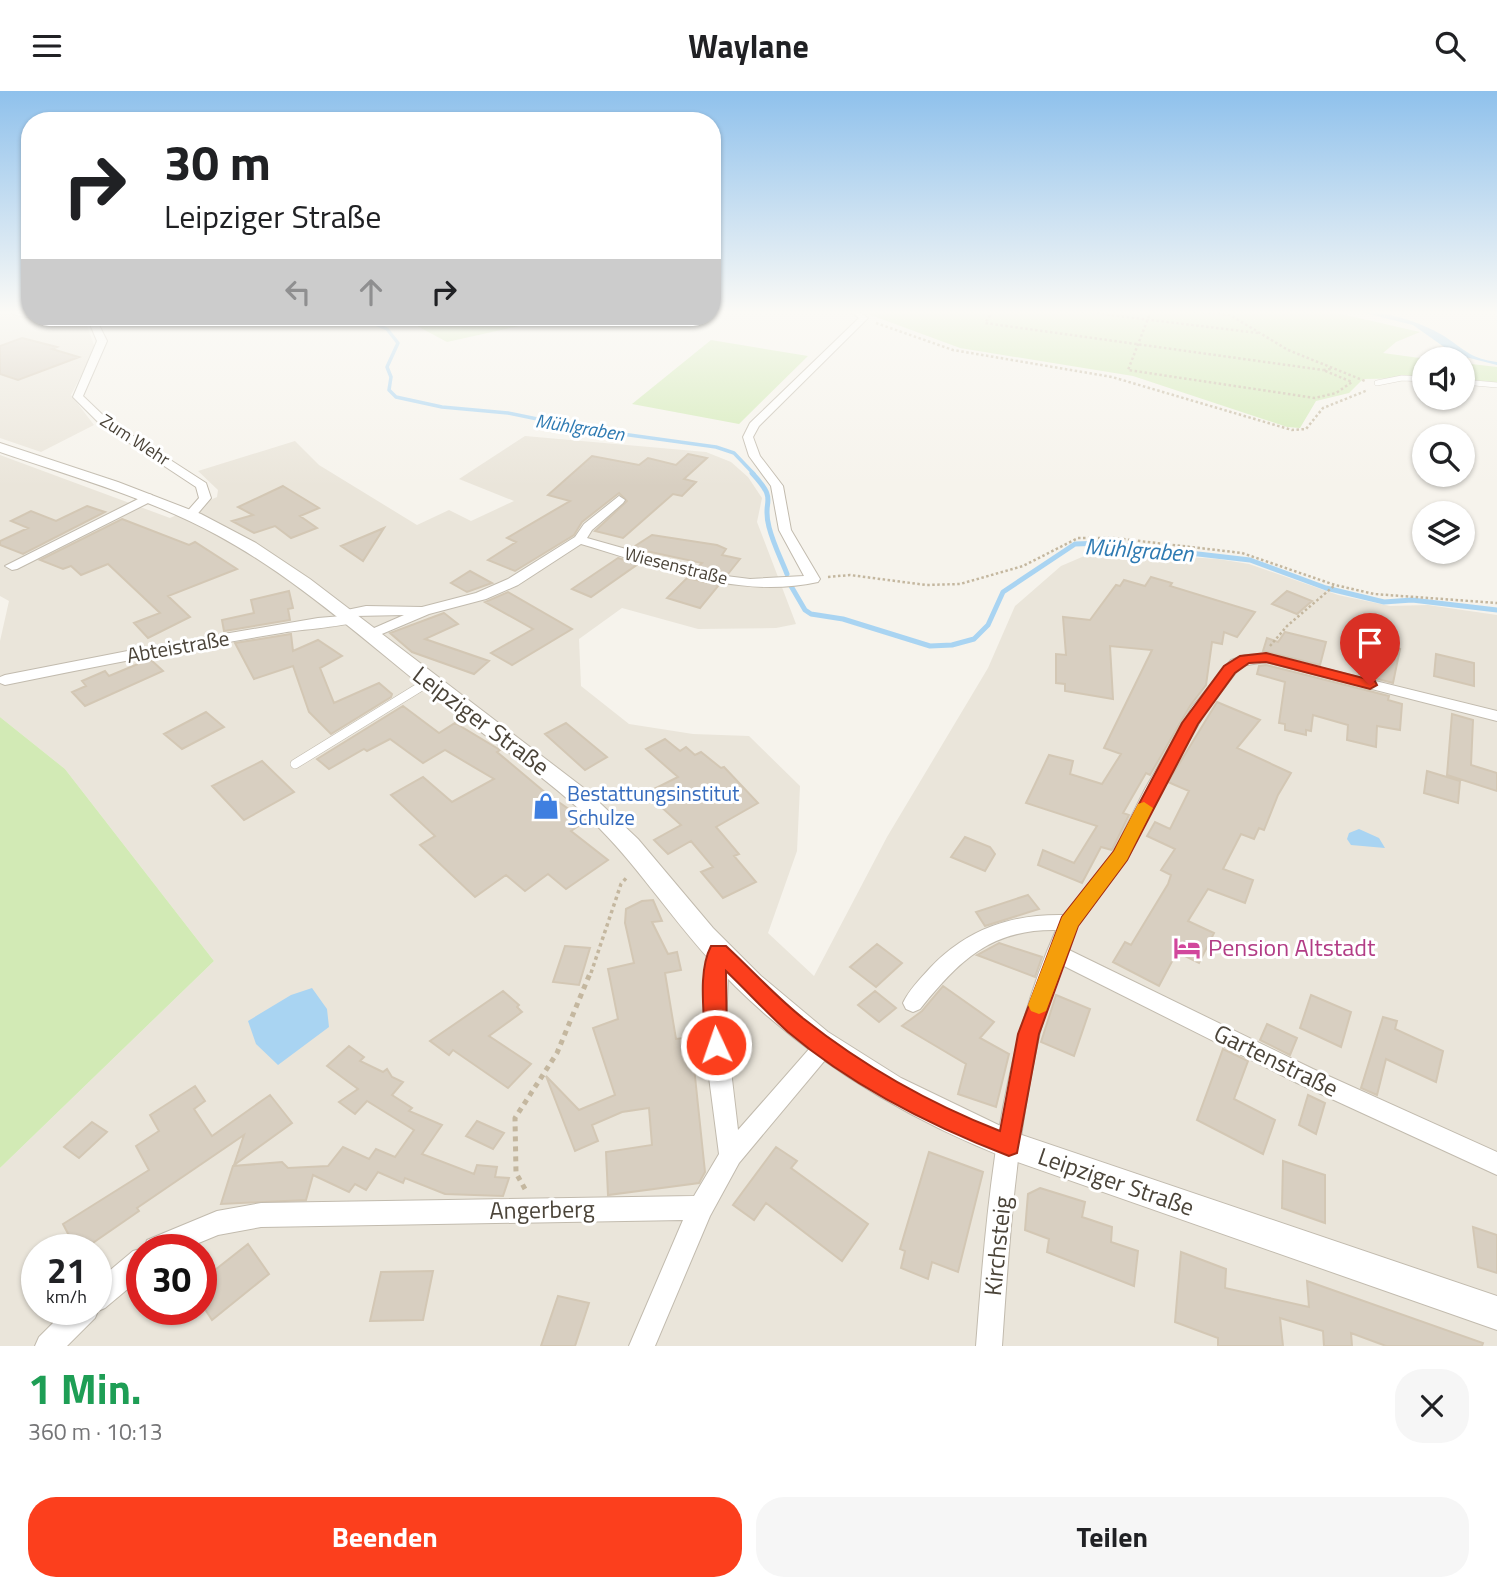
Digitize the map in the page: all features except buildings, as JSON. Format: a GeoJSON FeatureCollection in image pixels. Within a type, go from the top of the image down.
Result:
{"type":"FeatureCollection","features":[{"type":"Feature","properties":{"kind":"street","name":"Zum Wehr"},"geometry":{"type":"LineString","coordinates":[[91,370],[80,385],[78,397],[103,421],[202,485],[205,498],[190,515]]}},
{"type":"Feature","properties":{"kind":"street"},"geometry":{"type":"LineString","coordinates":[[811,370],[754,425],[748,437],[755,456],[777,486],[785,530],[813,579]]}},
{"type":"Feature","properties":{"kind":"street","name":"Leipziger Straße"},"geometry":{"type":"LineString","coordinates":[[0,447],[190,515],[274,562],[355,615],[370,635],[581,797],[643,859],[719,951],[769,1003],[825,1047],[909,1099],[960,1126],[1009,1145],[1497,1313]]}},
{"type":"Feature","properties":{"kind":"street"},"geometry":{"type":"LineString","coordinates":[[12,566],[148,498]]}},
{"type":"Feature","properties":{"kind":"street"},"geometry":{"type":"LineString","coordinates":[[370,635],[424,611],[481,596],[513,582],[579,540],[588,527],[619,500]]}},
{"type":"Feature","properties":{"kind":"street","name":"Wiesenstraße"},"geometry":{"type":"LineString","coordinates":[[579,540],[717,579],[750,583],[813,579]]}},
{"type":"Feature","properties":{"kind":"street"},"geometry":{"type":"LineString","coordinates":[[355,615],[424,611]]}},
{"type":"Feature","properties":{"kind":"street","name":"Abteistraße"},"geometry":{"type":"LineString","coordinates":[[5,680],[148,651],[355,615]]}},
{"type":"Feature","properties":{"kind":"street"},"geometry":{"type":"LineString","coordinates":[[1266,658],[1497,716]]}},
{"type":"Feature","properties":{"kind":"street","name":"Kirchsteig"},"geometry":{"type":"LineString","coordinates":[[989,1346],[996,1251],[1009,1145],[1029,1034],[1056,953],[1069,923],[1121,855],[1190,723],[1229,670],[1245,659],[1266,658]]}},
{"type":"Feature","properties":{"kind":"street"},"geometry":{"type":"LineString","coordinates":[[912,1003],[943,964],[976,940],[1037,921],[1069,923]]}},
{"type":"Feature","properties":{"kind":"street"},"geometry":{"type":"LineString","coordinates":[[719,951],[714,1023],[723,1112],[731,1155]]}},
{"type":"Feature","properties":{"kind":"street","name":"Gartenstraße"},"geometry":{"type":"LineString","coordinates":[[1056,953],[1305,1076],[1497,1164]]}},
{"type":"Feature","properties":{"kind":"street"},"geometry":{"type":"LineString","coordinates":[[642,1346],[701,1208],[731,1155],[825,1047]]}},
{"type":"Feature","properties":{"kind":"street","name":"Angerberg"},"geometry":{"type":"LineString","coordinates":[[191,1234],[217,1223],[261,1215],[701,1208]]}},
{"type":"Feature","properties":{"kind":"street"},"geometry":{"type":"LineString","coordinates":[[112,1285],[126,1274]]}},
{"type":"Feature","properties":{"kind":"street"},"geometry":{"type":"LineString","coordinates":[[48,1346],[70,1325]]}},
{"type":"Feature","properties":{"kind":"lane"},"geometry":{"type":"LineString","coordinates":[[1377,383],[1412,378]]}},
{"type":"Feature","properties":{"kind":"lane"},"geometry":{"type":"LineString","coordinates":[[1475,382],[1497,385]]}},
{"type":"Feature","properties":{"kind":"lane"},"geometry":{"type":"LineString","coordinates":[[295,764],[429,682]]}},
{"type":"Feature","properties":{"kind":"path"},"geometry":{"type":"LineString","coordinates":[[1068,370],[1112,377],[1292,430],[1306,429],[1323,408],[1359,395],[1377,383]]}},
{"type":"Feature","properties":{"kind":"path"},"geometry":{"type":"LineString","coordinates":[[1128,370],[1315,398],[1336,393],[1352,382],[1320,370]]}},
{"type":"Feature","properties":{"kind":"path"},"geometry":{"type":"LineString","coordinates":[[1333,370],[1377,383]]}},
{"type":"Feature","properties":{"kind":"path"},"geometry":{"type":"LineString","coordinates":[[813,579],[850,575],[926,585],[960,584],[1023,566],[1063,543],[1094,537],[1242,553],[1332,588],[1386,596],[1497,603]]}},
{"type":"Feature","properties":{"kind":"path"},"geometry":{"type":"LineString","coordinates":[[1266,658],[1266,650],[1287,626],[1332,588]]}},
{"type":"Feature","properties":{"kind":"path"},"geometry":{"type":"LineString","coordinates":[[536,1209],[516,1173],[515,1118],[557,1053],[582,998],[621,884],[643,859]]}},
{"type":"Feature","properties":{"kind":"shaded area"},"geometry":{"type":"Polygon","coordinates":[[[0,370],[84,370],[71,395],[94,425],[41,452],[0,438],[0,370]]]}},
{"type":"Feature","properties":{"kind":"shaded area"},"geometry":{"type":"Polygon","coordinates":[[[525,436],[706,452],[731,462],[748,477],[762,498],[757,522],[796,624],[776,628],[698,629],[622,608],[579,639],[581,686],[629,724],[693,734],[749,736],[800,786],[797,851],[768,933],[814,976],[887,837],[988,668],[1015,606],[1061,566],[1096,551],[1218,559],[1249,564],[1338,595],[1390,606],[1428,605],[1497,615],[1497,1346],[0,1346],[0,1168],[214,961],[65,769],[0,717],[0,641],[9,601],[0,596],[0,455],[170,518],[217,497],[218,490],[198,471],[295,441],[319,465],[417,525],[449,510],[471,521],[514,501],[459,479],[525,436]]]}},
{"type":"Feature","properties":{"kind":"green space"},"geometry":{"type":"Polygon","coordinates":[[[675,370],[794,370],[739,424],[632,404],[675,370]]]}},
{"type":"Feature","properties":{"kind":"green space"},"geometry":{"type":"Polygon","coordinates":[[[1093,370],[1412,370],[1412,378],[1363,379],[1349,393],[1316,401],[1300,428],[1287,427],[1133,376],[1093,370]]]}},
{"type":"Feature","properties":{"kind":"green space"},"geometry":{"type":"Polygon","coordinates":[[[1475,370],[1497,370],[1497,384],[1475,381],[1475,370]]]}},
{"type":"Feature","properties":{"kind":"green space"},"geometry":{"type":"Polygon","coordinates":[[[0,717],[65,769],[214,961],[0,1168],[0,717]]]}},
{"type":"Feature","properties":{"kind":"water"},"geometry":{"type":"Polygon","coordinates":[[[1359,829],[1379,838],[1385,848],[1351,845],[1347,839],[1349,833],[1359,829]]]}},
{"type":"Feature","properties":{"kind":"water"},"geometry":{"type":"Polygon","coordinates":[[[312,988],[327,1009],[329,1027],[278,1065],[256,1044],[248,1021],[291,995],[312,988]]]}},
{"type":"Feature","properties":{"kind":"waterway","name":"Mühlgraben"},"geometry":{"type":"LineString","coordinates":[[388,370],[391,377],[389,390],[396,397],[442,407],[508,413],[586,429],[716,447],[734,453],[754,474]]}},
{"type":"Feature","properties":{"kind":"waterway","name":"Mühlgraben"},"geometry":{"type":"LineString","coordinates":[[752,473],[768,496],[769,527],[787,574]]}},
{"type":"Feature","properties":{"kind":"waterway","name":"Mühlgraben"},"geometry":{"type":"LineString","coordinates":[[791,586],[805,610],[811,614],[843,619],[930,646],[952,645],[974,639],[988,625],[1003,592],[1075,544],[1103,543],[1250,560],[1326,588],[1384,602],[1412,600],[1497,610]]}},
{"type":"Feature","properties":{"kind":"slow traffic"},"geometry":{"type":"LineString","coordinates":[[1039,1005],[1069,923],[1100,886],[1121,855],[1144,808]]}},
{"type":"Feature","properties":{"kind":"place","name":"Bestattungsinstitut Schulze"},"geometry":{"type":"Point","coordinates":[546,806]}},
{"type":"Feature","properties":{"kind":"place","name":"Pension Altstadt"},"geometry":{"type":"Point","coordinates":[1187,948]}},
{"type":"Feature","properties":{"kind":"route"},"geometry":{"type":"LineString","coordinates":[[716,1045],[714,986],[719,951],[769,1003],[862,1072],[960,1126],[1009,1145],[1029,1034],[1069,923],[1100,886],[1121,855],[1153,789],[1190,723],[1229,670],[1245,659],[1266,658],[1370,685]]}}]}
